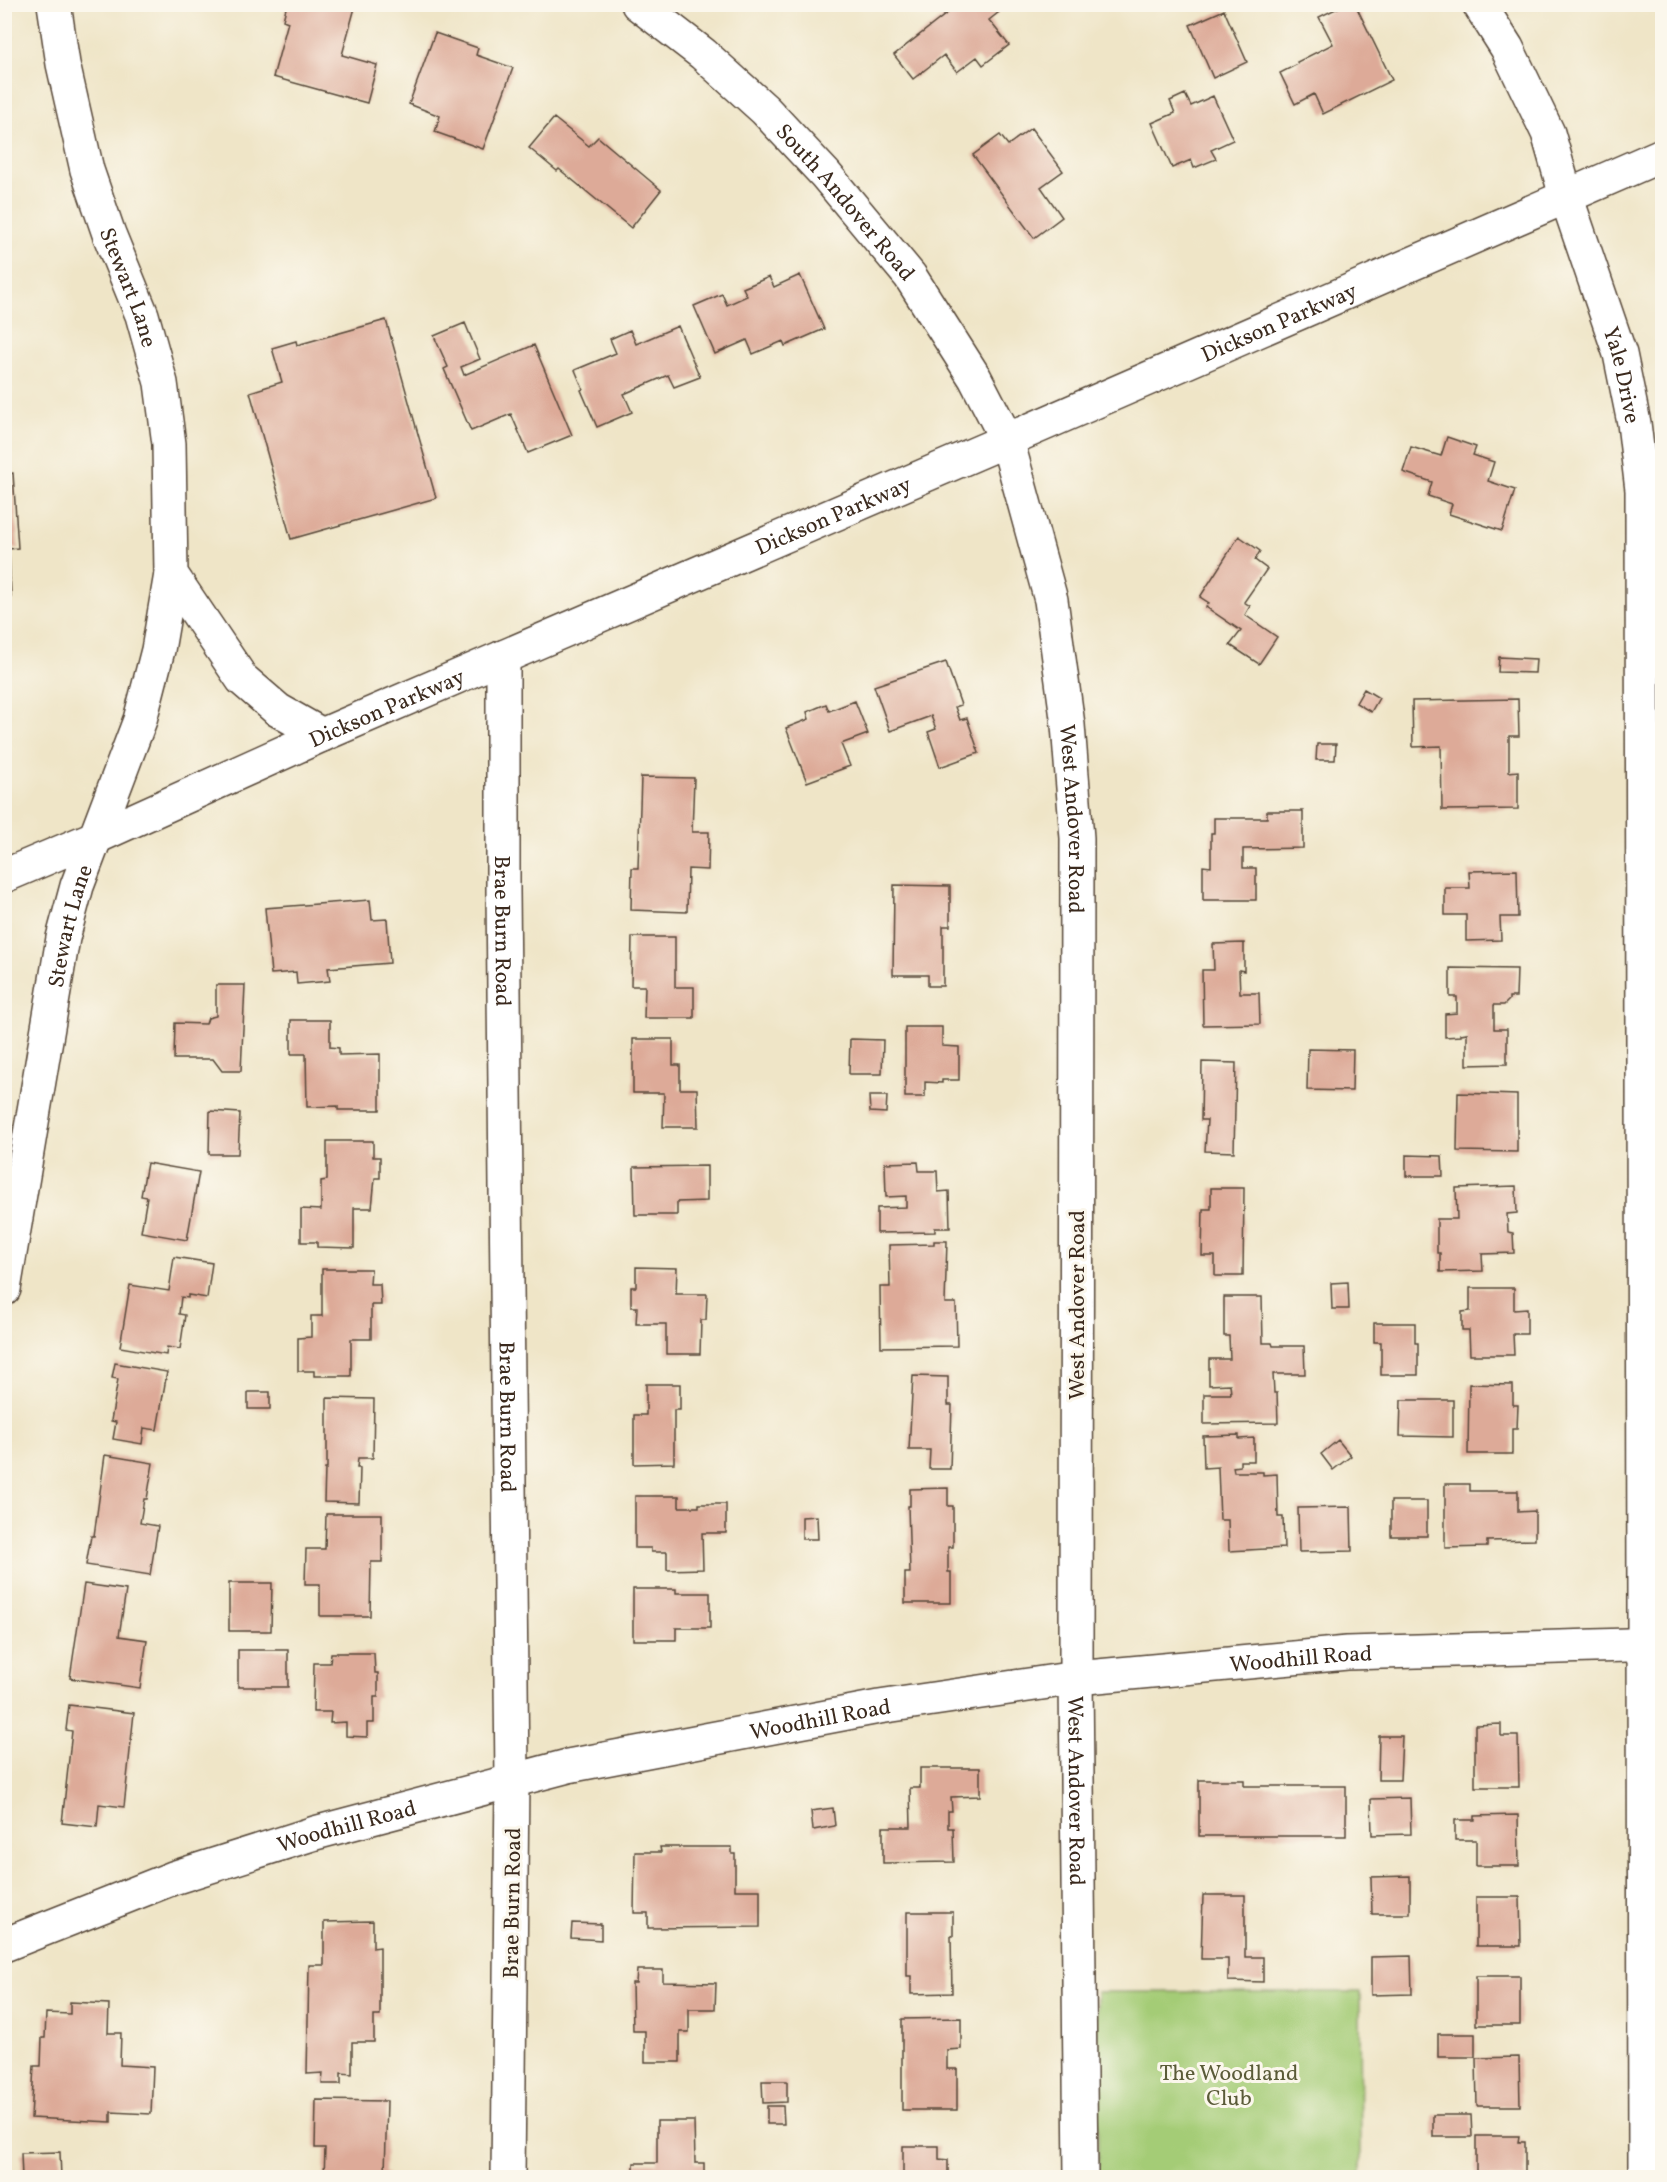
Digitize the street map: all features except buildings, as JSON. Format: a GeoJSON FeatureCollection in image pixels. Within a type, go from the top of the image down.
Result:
{"type":"FeatureCollection","features":[{"type":"Feature","properties":{"kind":"street","name":"Stewart Lane"},"geometry":{"type":"LineString","coordinates":[[4,1289],[63,938],[77,886],[140,720],[158,650],[171,574],[169,444],[161,383],[142,315],[109,234],[87,170],[63,64],[54,4]]}},
{"type":"Feature","properties":{"kind":"street","name":"South Andover Road"},"geometry":{"type":"LineString","coordinates":[[638,4],[703,54],[765,110],[825,174],[910,276],[975,378],[1007,440]]}},
{"type":"Feature","properties":{"kind":"street","name":"Yale Drive"},"geometry":{"type":"LineString","coordinates":[[1479,4],[1508,48],[1548,133],[1566,196],[1620,354],[1635,423],[1642,490],[1642,1156],[1653,1644],[1645,2178]]}},
{"type":"Feature","properties":{"kind":"street","name":"Dickson Parkway"},"geometry":{"type":"LineString","coordinates":[[4,876],[322,735],[1662,155]]}},
{"type":"Feature","properties":{"kind":"street","name":"West Andover Road"},"geometry":{"type":"LineString","coordinates":[[1007,440],[1051,600],[1068,725],[1077,838],[1076,1678],[1081,2178]]}},
{"type":"Feature","properties":{"kind":"street"},"geometry":{"type":"LineString","coordinates":[[171,574],[242,679],[278,710],[322,735]]}},
{"type":"Feature","properties":{"kind":"street","name":"Brae Burn Road"},"geometry":{"type":"LineString","coordinates":[[503,657],[503,891],[512,1780],[508,2178]]}},
{"type":"Feature","properties":{"kind":"street","name":"Woodhill Road"},"geometry":{"type":"LineString","coordinates":[[4,1945],[173,1878],[315,1833],[512,1780],[637,1752],[857,1711],[1076,1678],[1347,1653],[1653,1644]]}},
{"type":"Feature","properties":{"kind":"green space","name":"The Woodland Club"},"geometry":{"type":"Polygon","coordinates":[[[1097,1992],[1360,1992],[1361,2177],[1098,2177],[1097,1992]]]}}]}
